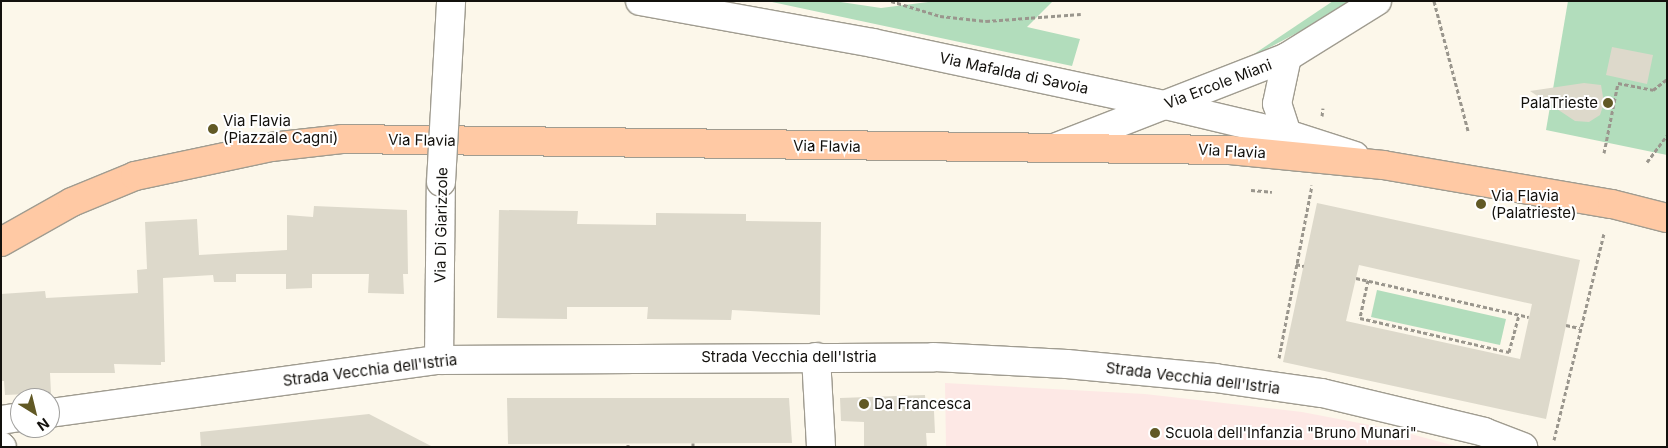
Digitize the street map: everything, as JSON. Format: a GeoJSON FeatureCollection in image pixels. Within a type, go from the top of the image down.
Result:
{"type":"FeatureCollection","features":[{"type":"Feature","properties":{"kind":"main road","name":"Via Flavia"},"geometry":{"type":"LineString","coordinates":[[1,242],[72,202],[135,176],[271,147],[342,139],[1050,150],[1230,150],[1383,165],[1612,204],[1667,218]]}},
{"type":"Feature","properties":{"kind":"street","name":"Via Di Giarizzole"},"geometry":{"type":"LineString","coordinates":[[440,360],[442,182],[451,1]]}},
{"type":"Feature","properties":{"kind":"street","name":"Via Mafalda di Savoia"},"geometry":{"type":"LineString","coordinates":[[640,1],[873,43],[1165,105],[1287,134],[1383,165]]}},
{"type":"Feature","properties":{"kind":"street","name":"Via Ercole Miani"},"geometry":{"type":"LineString","coordinates":[[1050,150],[1287,57],[1377,1]]}},
{"type":"Feature","properties":{"kind":"street"},"geometry":{"type":"LineString","coordinates":[[1287,57],[1277,104],[1287,134]]}},
{"type":"Feature","properties":{"kind":"street"},"geometry":{"type":"LineString","coordinates":[[816,357],[821,447]]}},
{"type":"Feature","properties":{"kind":"street","name":"Strada Vecchia dell'Istria"},"geometry":{"type":"LineString","coordinates":[[60,412],[440,360],[933,357],[1058,363],[1214,378],[1362,401],[1501,436],[1522,447]]}},
{"type":"Feature","properties":{"kind":"path"},"geometry":{"type":"LineString","coordinates":[[891,1],[940,16],[986,21],[1081,14]]}},
{"type":"Feature","properties":{"kind":"path"},"geometry":{"type":"LineString","coordinates":[[1434,1],[1468,131]]}},
{"type":"Feature","properties":{"kind":"path"},"geometry":{"type":"LineString","coordinates":[[1604,153],[1618,83],[1653,90],[1667,79]]}},
{"type":"Feature","properties":{"kind":"path"},"geometry":{"type":"LineString","coordinates":[[1322,116],[1323,108]]}},
{"type":"Feature","properties":{"kind":"path"},"geometry":{"type":"LineString","coordinates":[[1646,162],[1667,135]]}},
{"type":"Feature","properties":{"kind":"path"},"geometry":{"type":"LineString","coordinates":[[1278,363],[1312,184]]}},
{"type":"Feature","properties":{"kind":"path"},"geometry":{"type":"LineString","coordinates":[[1251,190],[1272,192]]}},
{"type":"Feature","properties":{"kind":"path"},"geometry":{"type":"LineString","coordinates":[[1554,440],[1604,234]]}},
{"type":"Feature","properties":{"kind":"path"},"geometry":{"type":"LineString","coordinates":[[1296,264],[1304,266]]}},
{"type":"Feature","properties":{"kind":"path"},"geometry":{"type":"LineString","coordinates":[[1356,278],[1529,317]]}},
{"type":"Feature","properties":{"kind":"path"},"geometry":{"type":"LineString","coordinates":[[1368,280],[1360,318],[1509,352],[1519,315]]}},
{"type":"Feature","properties":{"kind":"path"},"geometry":{"type":"LineString","coordinates":[[1566,325],[1580,328]]}},
{"type":"Feature","properties":{"kind":"shaded area"},"geometry":{"type":"Polygon","coordinates":[[[945,383],[1145,394],[1302,412],[1396,430],[1459,447],[946,447],[945,383]]]}},
{"type":"Feature","properties":{"kind":"green space"},"geometry":{"type":"Polygon","coordinates":[[[834,1],[881,8],[936,1],[1053,1],[1027,27],[1080,39],[1072,66],[772,2],[834,1]]]}},
{"type":"Feature","properties":{"kind":"green space"},"geometry":{"type":"Polygon","coordinates":[[[1333,1],[1357,1],[1242,62],[1333,1]]]}},
{"type":"Feature","properties":{"kind":"green space","name":"PalaTrieste"},"geometry":{"type":"Polygon","coordinates":[[[1568,1],[1667,1],[1667,155],[1546,130],[1568,1]]]}},
{"type":"Feature","properties":{"kind":"green space"},"geometry":{"type":"Polygon","coordinates":[[[1377,290],[1506,319],[1500,345],[1371,317],[1377,290]]]}},
{"type":"Feature","properties":{"kind":"building"},"geometry":{"type":"Polygon","coordinates":[[[1612,47],[1653,55],[1647,84],[1606,75],[1612,47]]]}},
{"type":"Feature","properties":{"kind":"building"},"geometry":{"type":"Polygon","coordinates":[[[1584,83],[1601,85],[1604,103],[1600,115],[1589,122],[1575,121],[1530,91],[1584,83]]]}},
{"type":"Feature","properties":{"kind":"building"},"geometry":{"type":"Polygon","coordinates":[[[1317,203],[1580,260],[1546,419],[1283,362],[1317,203]],[[1359,265],[1346,321],[1520,359],[1532,304],[1359,265]]]}},
{"type":"Feature","properties":{"kind":"building"},"geometry":{"type":"Polygon","coordinates":[[[314,206],[407,210],[408,274],[403,274],[404,294],[368,293],[369,274],[312,274],[312,288],[286,289],[286,274],[236,274],[236,282],[214,282],[213,275],[163,278],[165,362],[161,362],[161,365],[114,364],[115,373],[50,373],[51,388],[10,388],[10,395],[5,395],[4,381],[1,381],[1,294],[45,291],[46,298],[138,293],[137,270],[147,269],[145,222],[197,219],[199,255],[287,250],[287,215],[313,217],[314,206]]]}},
{"type":"Feature","properties":{"kind":"building"},"geometry":{"type":"Polygon","coordinates":[[[499,210],[578,211],[577,224],[656,225],[656,213],[746,214],[746,221],[821,222],[820,315],[732,310],[731,320],[647,319],[648,307],[567,307],[567,319],[497,318],[499,210]]]}},
{"type":"Feature","properties":{"kind":"building"},"geometry":{"type":"Polygon","coordinates":[[[925,395],[926,411],[934,411],[935,433],[926,433],[927,447],[864,447],[864,422],[841,421],[840,398],[925,395]]]}},
{"type":"Feature","properties":{"kind":"building"},"geometry":{"type":"Polygon","coordinates":[[[507,398],[789,398],[792,443],[508,444],[507,398]]]}},
{"type":"Feature","properties":{"kind":"building"},"geometry":{"type":"Polygon","coordinates":[[[369,414],[433,447],[201,447],[200,432],[369,414]]]}},
{"type":"Feature","properties":{"kind":"place","name":"PalaTrieste"},"geometry":{"type":"Point","coordinates":[1608,103]}},
{"type":"Feature","properties":{"kind":"place","name":"Via Flavia (Piazzale Cagni)"},"geometry":{"type":"Point","coordinates":[213,129]}},
{"type":"Feature","properties":{"kind":"place","name":"Via Flavia (Palatrieste)"},"geometry":{"type":"Point","coordinates":[1481,204]}},
{"type":"Feature","properties":{"kind":"place","name":"Da Francesca"},"geometry":{"type":"Point","coordinates":[864,404]}},
{"type":"Feature","properties":{"kind":"place","name":"Scuola dell'Infanzia \"Bruno Munari\""},"geometry":{"type":"Point","coordinates":[1155,433]}}]}
